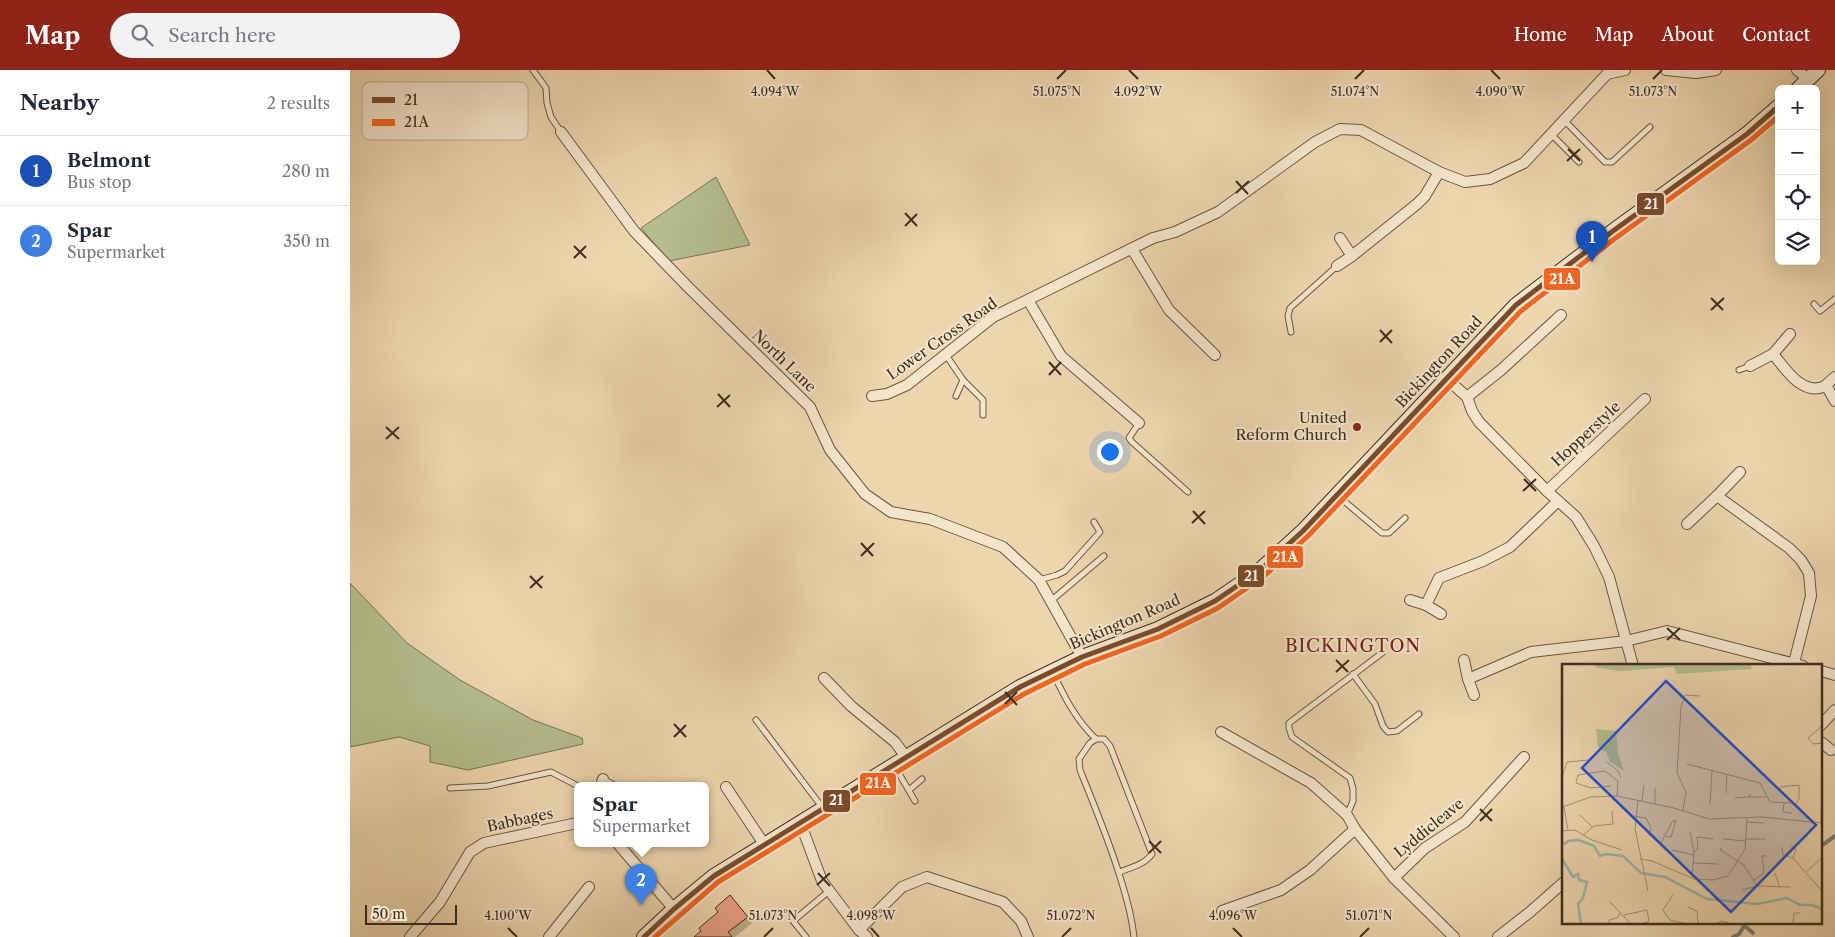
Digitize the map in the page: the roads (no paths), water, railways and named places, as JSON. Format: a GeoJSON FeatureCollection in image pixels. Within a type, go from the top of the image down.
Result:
{"type":"FeatureCollection","features":[{"type":"Feature","properties":{"kind":"main road","name":"Bickington Road"},"geometry":{"type":"LineString","coordinates":[[644,937],[714,876],[1020,687],[1082,657],[1158,629],[1214,600],[1259,571],[1303,531],[1338,495],[1516,305],[1747,134],[1775,110]]}},
{"type":"Feature","properties":{"kind":"street","name":"Lower Cross Road"},"geometry":{"type":"LineString","coordinates":[[872,396],[888,394],[906,385],[993,318],[1153,238],[1175,232],[1218,212],[1314,142],[1340,129],[1361,130],[1439,172],[1465,182],[1490,179],[1524,163],[1607,74],[1625,70]]}},
{"type":"Feature","properties":{"kind":"street"},"geometry":{"type":"LineString","coordinates":[[1666,70],[1696,73],[1716,70]]}},
{"type":"Feature","properties":{"kind":"street"},"geometry":{"type":"LineString","coordinates":[[1797,70],[1808,79]]}},
{"type":"Feature","properties":{"kind":"street","name":"North Lane"},"geometry":{"type":"LineString","coordinates":[[561,132],[634,231],[688,288],[810,407],[830,450],[865,494],[891,512],[930,519],[1003,547],[1039,580],[1044,592],[1052,600],[1082,657]]}},
{"type":"Feature","properties":{"kind":"street"},"geometry":{"type":"LineString","coordinates":[[1337,266],[1417,204],[1425,196],[1439,172]]}},
{"type":"Feature","properties":{"kind":"street"},"geometry":{"type":"LineString","coordinates":[[1340,238],[1352,256]]}},
{"type":"Feature","properties":{"kind":"street"},"geometry":{"type":"LineString","coordinates":[[1132,249],[1169,310],[1215,355]]}},
{"type":"Feature","properties":{"kind":"street"},"geometry":{"type":"LineString","coordinates":[[1028,300],[1061,356],[1139,423]]}},
{"type":"Feature","properties":{"kind":"street"},"geometry":{"type":"LineString","coordinates":[[1467,397],[1501,370],[1561,315]]}},
{"type":"Feature","properties":{"kind":"street"},"geometry":{"type":"LineString","coordinates":[[1750,366],[1773,354],[1790,334]]}},
{"type":"Feature","properties":{"kind":"street"},"geometry":{"type":"LineString","coordinates":[[1773,354],[1790,374],[1804,386],[1815,388],[1826,385],[1835,377]]}},
{"type":"Feature","properties":{"kind":"street"},"geometry":{"type":"LineString","coordinates":[[1446,378],[1467,397],[1472,411],[1479,422],[1547,491],[1576,517],[1594,546],[1609,577],[1632,664]]}},
{"type":"Feature","properties":{"kind":"street"},"geometry":{"type":"LineString","coordinates":[[1826,385],[1835,401]]}},
{"type":"Feature","properties":{"kind":"street","name":"Hopperstyle"},"geometry":{"type":"LineString","coordinates":[[1547,491],[1645,398]]}},
{"type":"Feature","properties":{"kind":"street"},"geometry":{"type":"LineString","coordinates":[[1687,524],[1740,472]]}},
{"type":"Feature","properties":{"kind":"street"},"geometry":{"type":"LineString","coordinates":[[1468,679],[1531,652],[1626,641],[1667,631],[1798,664],[1812,596],[1809,573],[1801,560],[1789,548],[1716,496]]}},
{"type":"Feature","properties":{"kind":"street"},"geometry":{"type":"LineString","coordinates":[[1426,605],[1439,578],[1510,548],[1558,501]]}},
{"type":"Feature","properties":{"kind":"street"},"geometry":{"type":"LineString","coordinates":[[1410,600],[1426,605],[1441,614]]}},
{"type":"Feature","properties":{"kind":"street"},"geometry":{"type":"LineString","coordinates":[[1464,660],[1474,695]]}},
{"type":"Feature","properties":{"kind":"street"},"geometry":{"type":"LineString","coordinates":[[1822,672],[1835,675]]}},
{"type":"Feature","properties":{"kind":"street"},"geometry":{"type":"LineString","coordinates":[[824,678],[851,706],[896,742],[900,761]]}},
{"type":"Feature","properties":{"kind":"street"},"geometry":{"type":"LineString","coordinates":[[1822,724],[1835,710]]}},
{"type":"Feature","properties":{"kind":"street","name":"Lyddicleave"},"geometry":{"type":"LineString","coordinates":[[1221,732],[1311,783],[1347,815],[1355,829],[1394,878],[1454,937]]}},
{"type":"Feature","properties":{"kind":"street"},"geometry":{"type":"LineString","coordinates":[[1822,743],[1831,750]]}},
{"type":"Feature","properties":{"kind":"street","name":"Lyddicleave"},"geometry":{"type":"LineString","coordinates":[[1394,878],[1425,848],[1464,822],[1524,757]]}},
{"type":"Feature","properties":{"kind":"street"},"geometry":{"type":"LineString","coordinates":[[726,787],[764,844]]}},
{"type":"Feature","properties":{"kind":"street"},"geometry":{"type":"LineString","coordinates":[[800,822],[822,881],[863,934],[902,887],[927,877],[1003,902],[1022,921],[1028,937]]}},
{"type":"Feature","properties":{"kind":"street","name":"Babbages"},"geometry":{"type":"LineString","coordinates":[[410,937],[440,902],[470,852],[484,843],[574,824]]}},
{"type":"Feature","properties":{"kind":"street"},"geometry":{"type":"LineString","coordinates":[[1222,911],[1281,890],[1310,870],[1355,829]]}},
{"type":"Feature","properties":{"kind":"street"},"geometry":{"type":"LineString","coordinates":[[621,847],[674,909]]}},
{"type":"Feature","properties":{"kind":"street"},"geometry":{"type":"LineString","coordinates":[[1498,937],[1562,884]]}},
{"type":"Feature","properties":{"kind":"street"},"geometry":{"type":"LineString","coordinates":[[549,937],[589,887]]}},
{"type":"Feature","properties":{"kind":"lane"},"geometry":{"type":"LineString","coordinates":[[533,70],[546,88],[547,103],[551,117],[561,132]]}},
{"type":"Feature","properties":{"kind":"lane"},"geometry":{"type":"LineString","coordinates":[[1564,120],[1605,162],[1612,162],[1650,127]]}},
{"type":"Feature","properties":{"kind":"lane"},"geometry":{"type":"LineString","coordinates":[[1551,134],[1579,162]]}},
{"type":"Feature","properties":{"kind":"lane"},"geometry":{"type":"LineString","coordinates":[[1291,332],[1288,316],[1290,308],[1337,266]]}},
{"type":"Feature","properties":{"kind":"lane"},"geometry":{"type":"LineString","coordinates":[[1814,304],[1820,311],[1835,299]]}},
{"type":"Feature","properties":{"kind":"lane"},"geometry":{"type":"LineString","coordinates":[[945,355],[963,380],[983,400],[982,415]]}},
{"type":"Feature","properties":{"kind":"lane"},"geometry":{"type":"LineString","coordinates":[[1739,370],[1750,366]]}},
{"type":"Feature","properties":{"kind":"lane"},"geometry":{"type":"LineString","coordinates":[[956,396],[963,380]]}},
{"type":"Feature","properties":{"kind":"lane"},"geometry":{"type":"LineString","coordinates":[[1139,423],[1129,438],[1188,492]]}},
{"type":"Feature","properties":{"kind":"lane"},"geometry":{"type":"LineString","coordinates":[[1338,495],[1382,533],[1388,534],[1405,518]]}},
{"type":"Feature","properties":{"kind":"lane"},"geometry":{"type":"LineString","coordinates":[[1039,580],[1065,571],[1100,532],[1094,522]]}},
{"type":"Feature","properties":{"kind":"lane"},"geometry":{"type":"LineString","coordinates":[[1052,600],[1104,556]]}},
{"type":"Feature","properties":{"kind":"lane"},"geometry":{"type":"LineString","coordinates":[[1347,815],[1353,802],[1354,789],[1350,778],[1292,737],[1288,728],[1289,723],[1382,654]]}},
{"type":"Feature","properties":{"kind":"lane"},"geometry":{"type":"LineString","coordinates":[[1052,672],[1071,709],[1083,727],[1096,738],[1104,739],[1110,746],[1152,854],[1137,866],[1118,872]]}},
{"type":"Feature","properties":{"kind":"lane"},"geometry":{"type":"LineString","coordinates":[[1353,674],[1375,704],[1388,732],[1397,731],[1419,714]]}},
{"type":"Feature","properties":{"kind":"lane"},"geometry":{"type":"LineString","coordinates":[[756,720],[822,808]]}},
{"type":"Feature","properties":{"kind":"lane"},"geometry":{"type":"LineString","coordinates":[[1096,738],[1090,743],[1079,759],[1080,770],[1111,848],[1132,918],[1134,937]]}},
{"type":"Feature","properties":{"kind":"lane"},"geometry":{"type":"LineString","coordinates":[[900,761],[909,790],[915,801]]}},
{"type":"Feature","properties":{"kind":"lane"},"geometry":{"type":"LineString","coordinates":[[450,788],[488,786],[551,772],[574,784]]}},
{"type":"Feature","properties":{"kind":"lane"},"geometry":{"type":"LineString","coordinates":[[909,790],[922,779]]}},
{"type":"Feature","properties":{"kind":"lane"},"geometry":{"type":"LineString","coordinates":[[806,937],[793,921],[829,891]]}},
{"type":"Feature","properties":{"kind":"waterway"},"geometry":{"type":"LineString","coordinates":[[1822,845],[1835,836]]}},
{"type":"Feature","properties":{"kind":"waterway"},"geometry":{"type":"LineString","coordinates":[[1733,937],[1739,934],[1745,924]]}},
{"type":"Feature","properties":{"kind":"waterway"},"geometry":{"type":"LineString","coordinates":[[1745,926],[1753,933]]}},
{"type":"Feature","properties":{"kind":"place","name":"Belmont"},"geometry":{"type":"Point","coordinates":[1592,262]}},
{"type":"Feature","properties":{"kind":"place","name":"United Reform Church"},"geometry":{"type":"Point","coordinates":[1357,427]}},
{"type":"Feature","properties":{"kind":"place","name":"Spar"},"geometry":{"type":"Point","coordinates":[641,905]}},
{"type":"Feature","properties":{"kind":"district","name":"BICKINGTON"},"geometry":{"type":"Point","coordinates":[1353,646]}}]}
